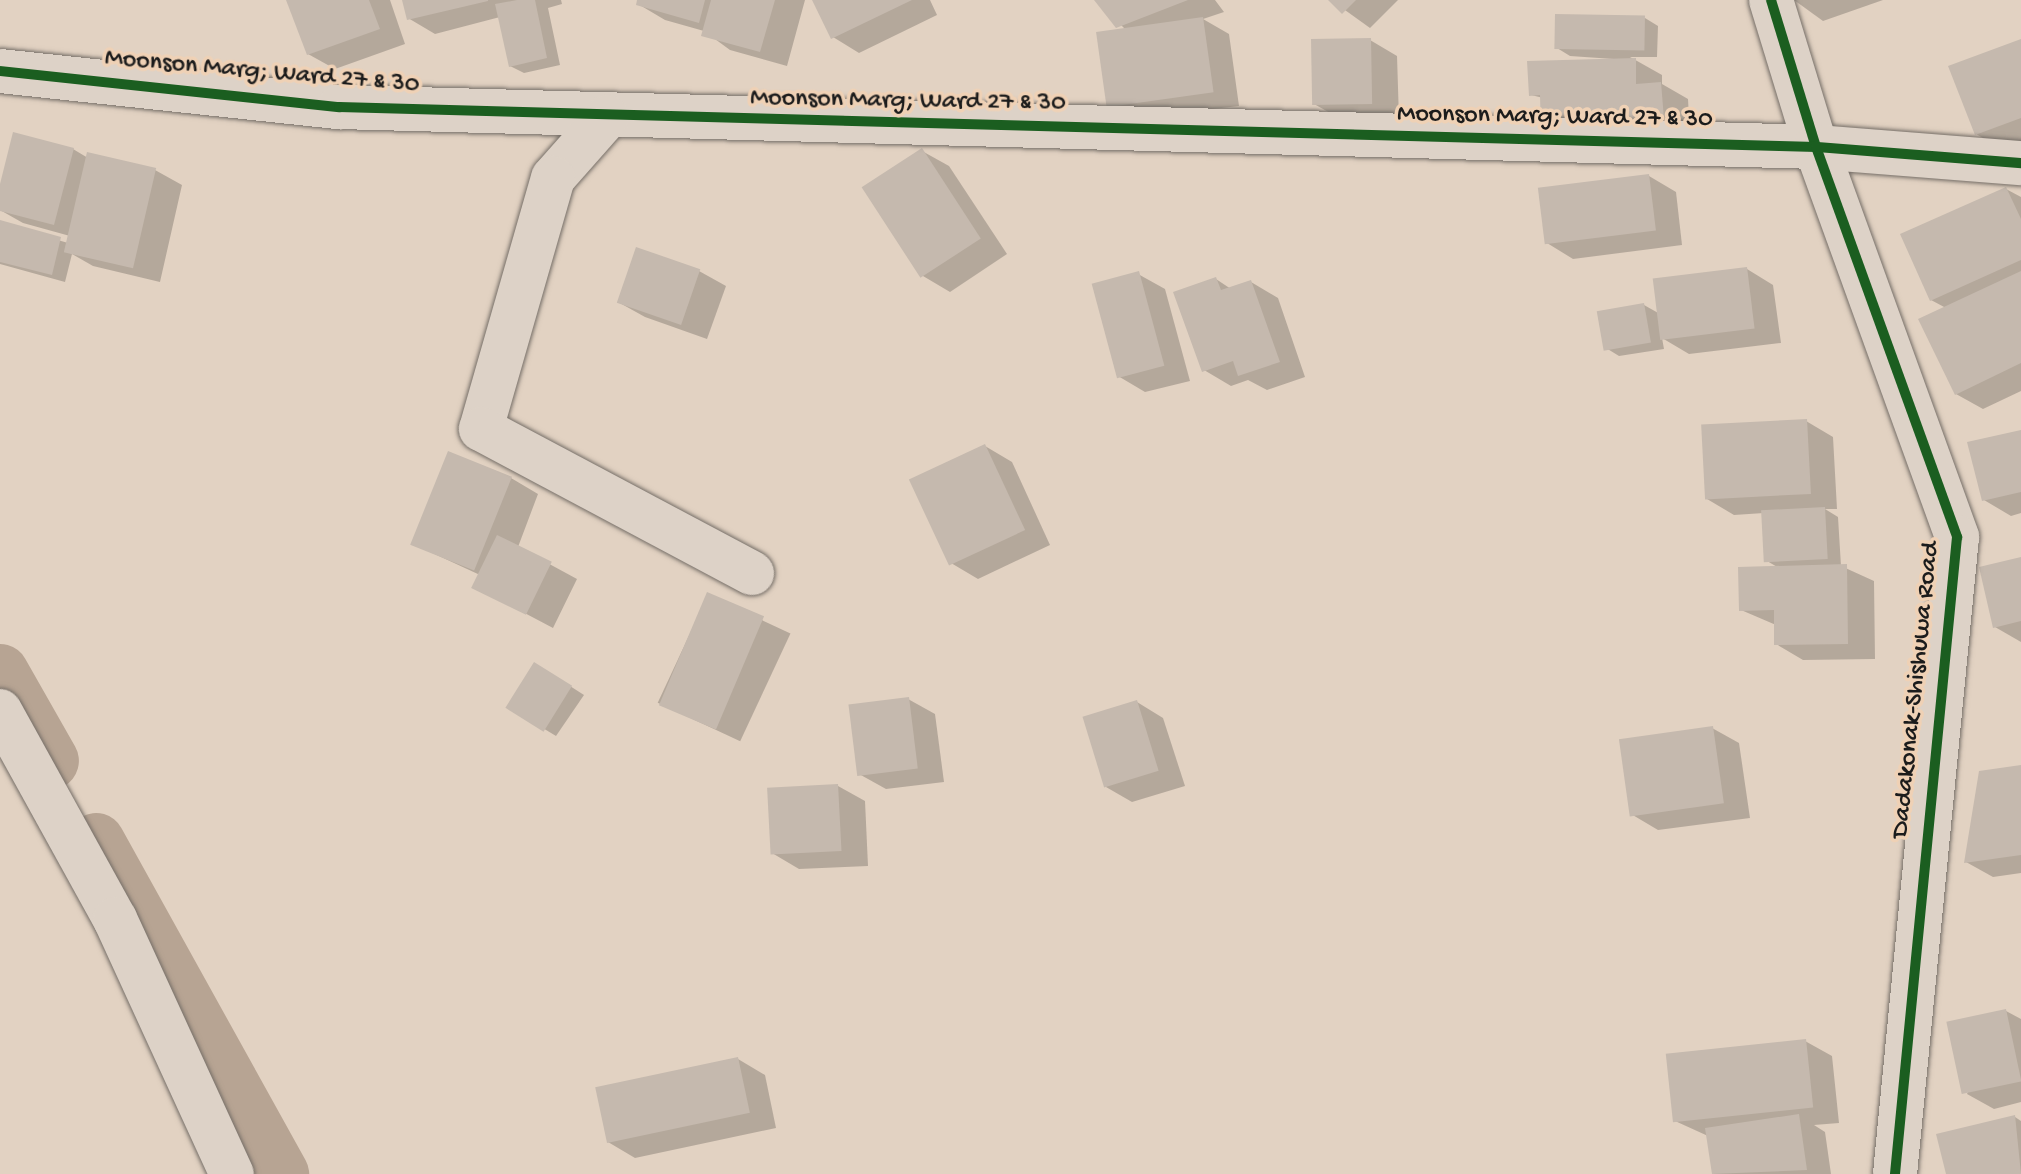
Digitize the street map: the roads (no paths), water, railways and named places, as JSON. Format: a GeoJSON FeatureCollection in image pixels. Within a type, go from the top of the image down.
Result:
{"type":"FeatureCollection","features":[{"type":"Feature","properties":{"kind":"street","name":"Dadakonak-Shishuwa Road"},"geometry":{"type":"LineString","coordinates":[[1771,0],[1816,147],[1957,537],[1895,1174]]}},
{"type":"Feature","properties":{"kind":"street","name":"Moonson Marg; Ward 27 & 30"},"geometry":{"type":"LineString","coordinates":[[0,71],[339,107],[607,117],[1816,147],[2021,163]]}},
{"type":"Feature","properties":{"kind":"street"},"geometry":{"type":"LineString","coordinates":[[607,117],[553,178],[481,429],[752,573]]}},
{"type":"Feature","properties":{"kind":"street"},"geometry":{"type":"LineString","coordinates":[[0,711],[115,919],[232,1174]]}},
{"type":"Feature","properties":{"kind":"waterway"},"geometry":{"type":"LineString","coordinates":[[0,673],[50,761]]}},
{"type":"Feature","properties":{"kind":"waterway"},"geometry":{"type":"LineString","coordinates":[[96,842],[280,1174]]}}]}
